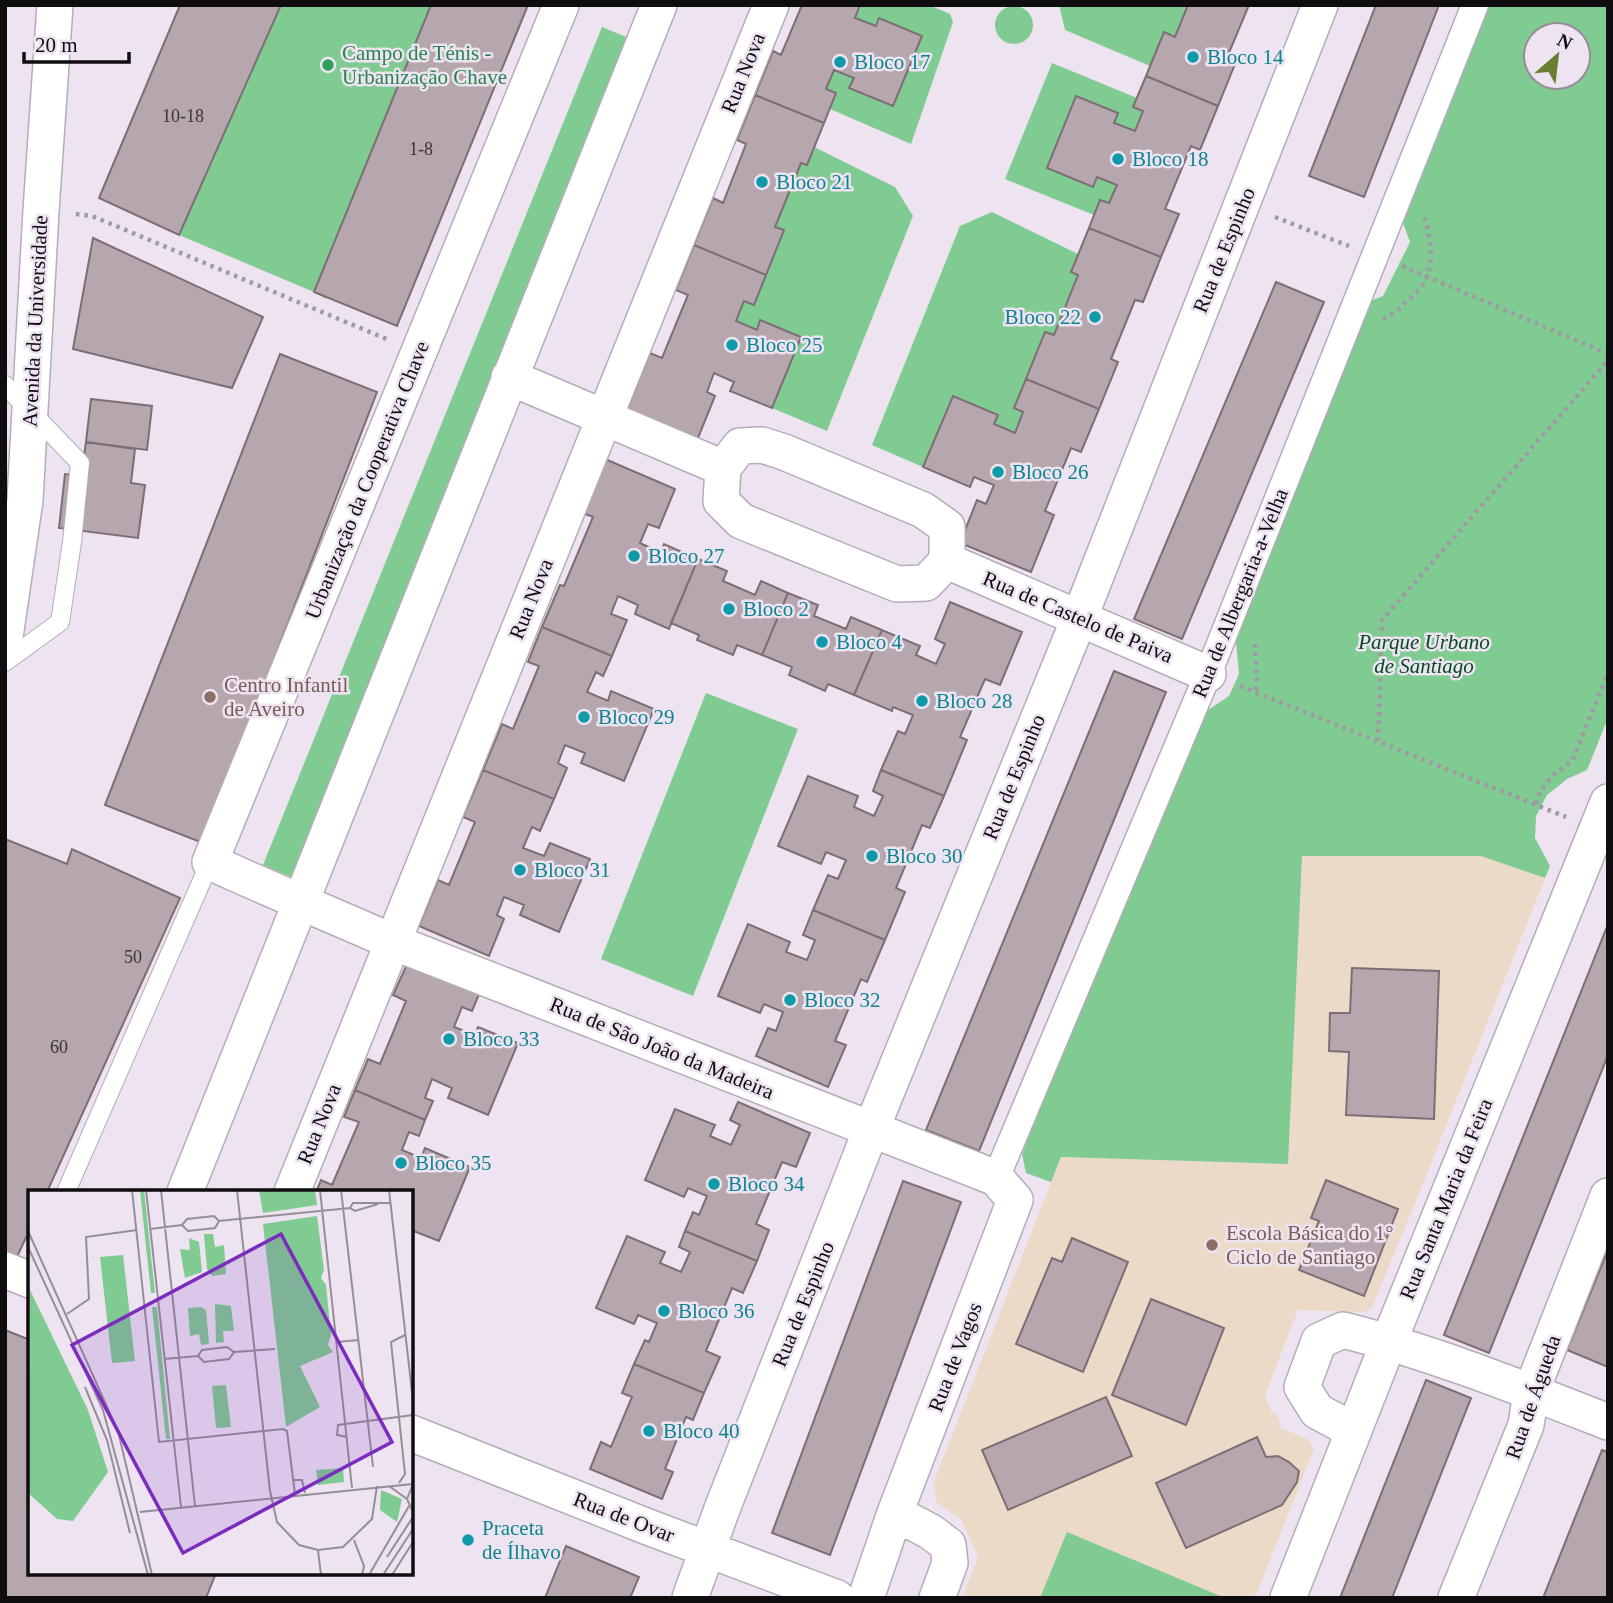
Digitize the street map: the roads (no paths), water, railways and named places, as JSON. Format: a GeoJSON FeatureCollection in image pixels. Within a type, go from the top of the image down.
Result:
{"type":"FeatureCollection","features":[{"type":"Feature","properties":{"kind":"street","name":"Avenida da Universidade"},"geometry":{"type":"LineString","coordinates":[[5,636],[25,500],[55,5]]}},
{"type":"Feature","properties":{"kind":"street","name":"Urbanização da Cooperativa Chave"},"geometry":{"type":"LineString","coordinates":[[211,862],[561,5]]}},
{"type":"Feature","properties":{"kind":"street"},"geometry":{"type":"LineString","coordinates":[[186,1190],[659,5]]}},
{"type":"Feature","properties":{"kind":"street","name":"Rua Nova"},"geometry":{"type":"LineString","coordinates":[[293,1190],[771,5]]}},
{"type":"Feature","properties":{"kind":"street","name":"Rua de Espinho"},"geometry":{"type":"LineString","coordinates":[[690,1598],[871,1130],[1079,619],[1320,5]]}},
{"type":"Feature","properties":{"kind":"street","name":"Rua de Albergaria-a-Velha"},"geometry":{"type":"LineString","coordinates":[[1006,1189],[1475,5]]}},
{"type":"Feature","properties":{"kind":"street"},"geometry":{"type":"LineString","coordinates":[[509,377],[723,468]]}},
{"type":"Feature","properties":{"kind":"street"},"geometry":{"type":"LineString","coordinates":[[762,445],[784,452],[923,510],[947,527],[947,561],[926,583],[897,584],[752,526],[741,521],[721,501],[723,468],[740,446],[762,445]]}},
{"type":"Feature","properties":{"kind":"street","name":"Rua de Castelo de Paiva"},"geometry":{"type":"LineString","coordinates":[[947,561],[1208,674]]}},
{"type":"Feature","properties":{"kind":"street","name":"Rua Santa Maria da Feira"},"geometry":{"type":"LineString","coordinates":[[1288,1598],[1596,820]]}},
{"type":"Feature","properties":{"kind":"street"},"geometry":{"type":"LineString","coordinates":[[211,862],[302,902]]}},
{"type":"Feature","properties":{"kind":"street","name":"Rua de São João da Madeira"},"geometry":{"type":"LineString","coordinates":[[302,902],[393,942],[871,1130],[1006,1189]]}},
{"type":"Feature","properties":{"kind":"street","name":"Rua de Vagos"},"geometry":{"type":"LineString","coordinates":[[866,1598],[1006,1189]]}},
{"type":"Feature","properties":{"kind":"street","name":"Rua de Águeda"},"geometry":{"type":"LineString","coordinates":[[1456,1598],[1525,1425],[1531,1392],[1608,1196]]}},
{"type":"Feature","properties":{"kind":"street"},"geometry":{"type":"LineString","coordinates":[[1354,1431],[1317,1411],[1302,1387],[1320,1341],[1343,1330],[1388,1341],[1608,1422]]}},
{"type":"Feature","properties":{"kind":"street","name":"Rua de Ovar"},"geometry":{"type":"LineString","coordinates":[[413,1434],[837,1598]]}},
{"type":"Feature","properties":{"kind":"street"},"geometry":{"type":"LineString","coordinates":[[895,1513],[931,1532],[948,1545],[950,1563],[937,1598]]}},
{"type":"Feature","properties":{"kind":"lane"},"geometry":{"type":"LineString","coordinates":[[5,385],[80,463],[60,622],[5,662]]}},
{"type":"Feature","properties":{"kind":"lane"},"geometry":{"type":"LineString","coordinates":[[67,1190],[211,862]]}},
{"type":"Feature","properties":{"kind":"place","name":"Bloco 14"},"geometry":{"type":"Point","coordinates":[1193,57]}},
{"type":"Feature","properties":{"kind":"place","name":"Bloco 17"},"geometry":{"type":"Point","coordinates":[840,62]}},
{"type":"Feature","properties":{"kind":"place","name":"Campo de Ténis - Urbanização Chave"},"geometry":{"type":"Point","coordinates":[328,65]}},
{"type":"Feature","properties":{"kind":"place","name":"Bloco 18"},"geometry":{"type":"Point","coordinates":[1118,159]}},
{"type":"Feature","properties":{"kind":"place","name":"Bloco 21"},"geometry":{"type":"Point","coordinates":[762,182]}},
{"type":"Feature","properties":{"kind":"place","name":"Bloco 22"},"geometry":{"type":"Point","coordinates":[1095,317]}},
{"type":"Feature","properties":{"kind":"place","name":"Bloco 25"},"geometry":{"type":"Point","coordinates":[732,345]}},
{"type":"Feature","properties":{"kind":"place","name":"Bloco 26"},"geometry":{"type":"Point","coordinates":[998,472]}},
{"type":"Feature","properties":{"kind":"place","name":"Bloco 27"},"geometry":{"type":"Point","coordinates":[634,556]}},
{"type":"Feature","properties":{"kind":"place","name":"Bloco 2"},"geometry":{"type":"Point","coordinates":[729,609]}},
{"type":"Feature","properties":{"kind":"place","name":"Bloco 4"},"geometry":{"type":"Point","coordinates":[822,642]}},
{"type":"Feature","properties":{"kind":"place","name":"Centro Infantil de Aveiro"},"geometry":{"type":"Point","coordinates":[210,697]}},
{"type":"Feature","properties":{"kind":"place","name":"Bloco 28"},"geometry":{"type":"Point","coordinates":[922,701]}},
{"type":"Feature","properties":{"kind":"place","name":"Bloco 29"},"geometry":{"type":"Point","coordinates":[584,717]}},
{"type":"Feature","properties":{"kind":"place","name":"Bloco 30"},"geometry":{"type":"Point","coordinates":[872,856]}},
{"type":"Feature","properties":{"kind":"place","name":"Bloco 31"},"geometry":{"type":"Point","coordinates":[520,870]}},
{"type":"Feature","properties":{"kind":"place","name":"Bloco 32"},"geometry":{"type":"Point","coordinates":[790,1000]}},
{"type":"Feature","properties":{"kind":"place","name":"Bloco 33"},"geometry":{"type":"Point","coordinates":[449,1039]}},
{"type":"Feature","properties":{"kind":"place","name":"Bloco 35"},"geometry":{"type":"Point","coordinates":[401,1163]}},
{"type":"Feature","properties":{"kind":"place","name":"Bloco 34"},"geometry":{"type":"Point","coordinates":[714,1184]}},
{"type":"Feature","properties":{"kind":"place","name":"Escola Básica do 1° Ciclo de Santiago"},"geometry":{"type":"Point","coordinates":[1212,1245]}},
{"type":"Feature","properties":{"kind":"place","name":"Bloco 36"},"geometry":{"type":"Point","coordinates":[664,1311]}},
{"type":"Feature","properties":{"kind":"place","name":"Bloco 40"},"geometry":{"type":"Point","coordinates":[649,1431]}},
{"type":"Feature","properties":{"kind":"place","name":"Praceta de Ílhavo"},"geometry":{"type":"Point","coordinates":[468,1540]}},
{"type":"Feature","properties":{"kind":"park label","name":"Parque Urbano de Santiago"},"geometry":{"type":"Point","coordinates":[1424,654]}}]}
